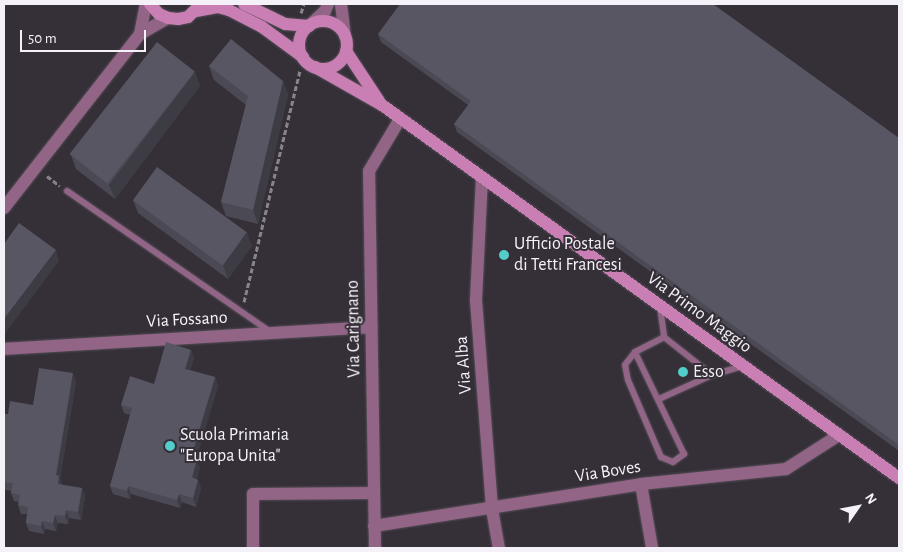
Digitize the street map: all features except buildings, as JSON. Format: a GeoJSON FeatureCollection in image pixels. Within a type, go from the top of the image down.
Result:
{"type":"FeatureCollection","features":[{"type":"Feature","properties":{"kind":"main road"},"geometry":{"type":"LineString","coordinates":[[150,4],[159,14],[168,18],[183,18],[198,7],[218,7],[229,10],[262,27],[315,67],[333,67],[339,63],[346,51],[345,36],[333,23],[319,21],[309,26],[300,39],[300,51],[303,57]]}},
{"type":"Feature","properties":{"kind":"main road"},"geometry":{"type":"LineString","coordinates":[[244,4],[285,24],[309,26]]}},
{"type":"Feature","properties":{"kind":"main road","name":"Via Primo Maggio"},"geometry":{"type":"LineString","coordinates":[[346,51],[382,106]]}},
{"type":"Feature","properties":{"kind":"main road","name":"Via Primo Maggio"},"geometry":{"type":"LineString","coordinates":[[315,67],[382,106],[899,478]]}},
{"type":"Feature","properties":{"kind":"street"},"geometry":{"type":"LineString","coordinates":[[140,34],[146,4]]}},
{"type":"Feature","properties":{"kind":"street"},"geometry":{"type":"LineString","coordinates":[[309,26],[325,11],[328,4]]}},
{"type":"Feature","properties":{"kind":"street"},"geometry":{"type":"LineString","coordinates":[[341,4],[345,36]]}},
{"type":"Feature","properties":{"kind":"street"},"geometry":{"type":"LineString","coordinates":[[4,208],[140,34],[168,18]]}},
{"type":"Feature","properties":{"kind":"street","name":"Via Carignano"},"geometry":{"type":"LineString","coordinates":[[375,548],[369,171],[400,119]]}},
{"type":"Feature","properties":{"kind":"street","name":"Via Alba"},"geometry":{"type":"LineString","coordinates":[[482,178],[476,300],[492,509],[499,548]]}},
{"type":"Feature","properties":{"kind":"street","name":"Via Fossano"},"geometry":{"type":"LineString","coordinates":[[4,348],[372,327]]}},
{"type":"Feature","properties":{"kind":"street","name":"Via Boves"},"geometry":{"type":"LineString","coordinates":[[374,526],[492,509],[641,484],[786,469],[839,435]]}},
{"type":"Feature","properties":{"kind":"street"},"geometry":{"type":"LineString","coordinates":[[641,484],[652,548]]}},
{"type":"Feature","properties":{"kind":"street"},"geometry":{"type":"LineString","coordinates":[[252,548],[253,494],[374,493]]}},
{"type":"Feature","properties":{"kind":"lane"},"geometry":{"type":"LineString","coordinates":[[67,191],[272,333]]}},
{"type":"Feature","properties":{"kind":"lane"},"geometry":{"type":"LineString","coordinates":[[659,305],[664,337],[712,375]]}},
{"type":"Feature","properties":{"kind":"lane"},"geometry":{"type":"LineString","coordinates":[[635,352],[684,454],[673,462],[661,458],[628,380],[625,365],[635,352],[664,337]]}},
{"type":"Feature","properties":{"kind":"lane"},"geometry":{"type":"LineString","coordinates":[[658,399],[712,375],[743,366]]}},
{"type":"Feature","properties":{"kind":"path"},"geometry":{"type":"LineString","coordinates":[[301,13],[304,4]]}},
{"type":"Feature","properties":{"kind":"path"},"geometry":{"type":"LineString","coordinates":[[242,312],[303,57]]}},
{"type":"Feature","properties":{"kind":"path"},"geometry":{"type":"LineString","coordinates":[[35,168],[67,191]]}},
{"type":"Feature","properties":{"kind":"place","name":"Ufficio Postale di Tetti Francesi"},"geometry":{"type":"Point","coordinates":[504,255]}},
{"type":"Feature","properties":{"kind":"place","name":"Esso"},"geometry":{"type":"Point","coordinates":[683,372]}},
{"type":"Feature","properties":{"kind":"place","name":"Scuola Primaria \"Europa Unita\""},"geometry":{"type":"Point","coordinates":[170,446]}}]}
